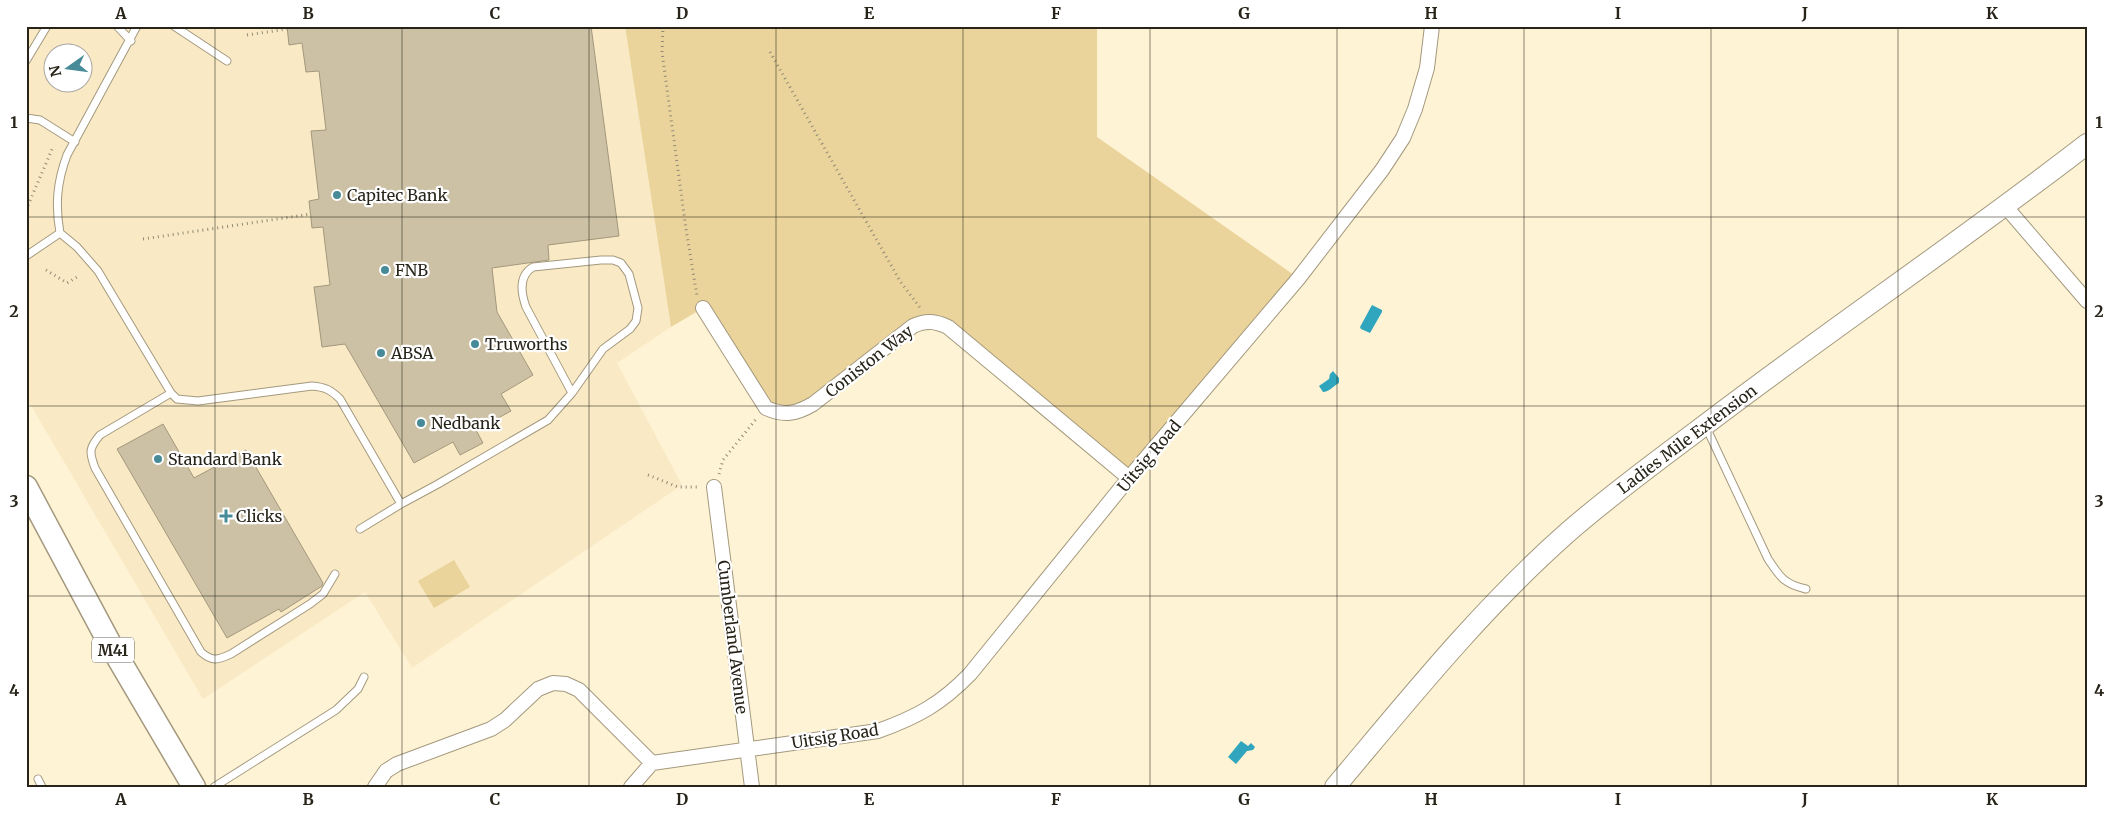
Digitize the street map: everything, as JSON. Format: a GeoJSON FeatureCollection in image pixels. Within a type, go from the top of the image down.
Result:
{"type":"FeatureCollection","features":[{"type":"Feature","properties":{"kind":"main road","name":"Ladies Mile Extension"},"geometry":{"type":"LineString","coordinates":[[1335,787],[1440,662],[1535,562],[1590,513],[1705,425],[2006,207],[2087,144]]}},
{"type":"Feature","properties":{"kind":"main road","name":"M41"},"geometry":{"type":"LineString","coordinates":[[26,488],[111,646],[194,787]]}},
{"type":"Feature","properties":{"kind":"street","name":"Uitsig Road"},"geometry":{"type":"LineString","coordinates":[[652,763],[878,731],[904,722],[931,708],[952,693],[970,674],[1129,478],[1298,279],[1382,170],[1402,138],[1415,109],[1427,68],[1432,26]]}},
{"type":"Feature","properties":{"kind":"street"},"geometry":{"type":"LineString","coordinates":[[2006,207],[2087,301]]}},
{"type":"Feature","properties":{"kind":"street"},"geometry":{"type":"LineString","coordinates":[[703,308],[766,408]]}},
{"type":"Feature","properties":{"kind":"street","name":"Coniston Way"},"geometry":{"type":"LineString","coordinates":[[766,408],[778,413],[788,414],[802,411],[913,326],[931,321],[948,327],[1129,478]]}},
{"type":"Feature","properties":{"kind":"street","name":"Cumberland Avenue"},"geometry":{"type":"LineString","coordinates":[[714,487],[752,787]]}},
{"type":"Feature","properties":{"kind":"street"},"geometry":{"type":"LineString","coordinates":[[375,787],[386,770],[397,764],[490,729],[505,720],[538,689],[553,683],[566,684],[578,690],[652,763],[631,787]]}},
{"type":"Feature","properties":{"kind":"lane"},"geometry":{"type":"LineString","coordinates":[[26,61],[47,26]]}},
{"type":"Feature","properties":{"kind":"lane"},"geometry":{"type":"LineString","coordinates":[[117,26],[131,41]]}},
{"type":"Feature","properties":{"kind":"lane"},"geometry":{"type":"LineString","coordinates":[[137,26],[131,41],[67,155],[59,177],[57,215],[60,234],[77,247],[98,271],[171,393],[177,399],[192,401],[312,386],[331,390],[340,400],[401,504]]}},
{"type":"Feature","properties":{"kind":"lane"},"geometry":{"type":"LineString","coordinates":[[174,26],[228,61]]}},
{"type":"Feature","properties":{"kind":"lane"},"geometry":{"type":"LineString","coordinates":[[26,118],[40,120],[75,142]]}},
{"type":"Feature","properties":{"kind":"lane"},"geometry":{"type":"LineString","coordinates":[[26,256],[60,234]]}},
{"type":"Feature","properties":{"kind":"lane"},"geometry":{"type":"LineString","coordinates":[[360,528],[548,420],[572,393],[603,349],[630,329],[636,321],[638,308],[629,274],[621,263],[613,260],[533,266],[524,276],[522,296],[526,308],[572,393]]}},
{"type":"Feature","properties":{"kind":"lane"},"geometry":{"type":"LineString","coordinates":[[171,393],[100,434],[91,445],[91,456],[95,468],[201,652],[208,659],[220,659],[231,654],[310,604],[323,594],[335,574]]}},
{"type":"Feature","properties":{"kind":"lane"},"geometry":{"type":"LineString","coordinates":[[1705,425],[1768,558],[1780,577],[1792,586],[1806,589]]}},
{"type":"Feature","properties":{"kind":"lane"},"geometry":{"type":"LineString","coordinates":[[214,787],[336,710],[358,689],[364,677]]}},
{"type":"Feature","properties":{"kind":"lane"},"geometry":{"type":"LineString","coordinates":[[38,779],[42,787]]}},
{"type":"Feature","properties":{"kind":"path"},"geometry":{"type":"LineString","coordinates":[[663,26],[662,52],[687,238],[698,300],[703,308]]}},
{"type":"Feature","properties":{"kind":"path"},"geometry":{"type":"LineString","coordinates":[[247,35],[287,29]]}},
{"type":"Feature","properties":{"kind":"path"},"geometry":{"type":"LineString","coordinates":[[770,52],[900,281],[931,321]]}},
{"type":"Feature","properties":{"kind":"path"},"geometry":{"type":"LineString","coordinates":[[26,210],[53,147]]}},
{"type":"Feature","properties":{"kind":"path"},"geometry":{"type":"LineString","coordinates":[[143,239],[311,214]]}},
{"type":"Feature","properties":{"kind":"path"},"geometry":{"type":"LineString","coordinates":[[46,270],[67,283],[77,277]]}},
{"type":"Feature","properties":{"kind":"path"},"geometry":{"type":"LineString","coordinates":[[648,474],[678,487],[714,487],[723,460],[766,408]]}},
{"type":"Feature","properties":{"kind":"shaded area"},"geometry":{"type":"Polygon","coordinates":[[[26,26],[625,26],[671,327],[617,363],[682,485],[412,668],[365,592],[203,699],[26,397],[26,26]]]}},
{"type":"Feature","properties":{"kind":"shaded area"},"geometry":{"type":"Polygon","coordinates":[[[625,26],[1097,26],[1097,137],[1294,275],[1129,478],[931,321],[813,404],[778,413],[703,308],[671,327],[625,26]]]}},
{"type":"Feature","properties":{"kind":"shaded area"},"geometry":{"type":"Polygon","coordinates":[[[454,560],[470,587],[434,608],[418,581],[454,560]]]}},
{"type":"Feature","properties":{"kind":"water"},"geometry":{"type":"Polygon","coordinates":[[[1372,305],[1382,310],[1382,312],[1370,333],[1360,327],[1372,305]]]}},
{"type":"Feature","properties":{"kind":"water"},"geometry":{"type":"Polygon","coordinates":[[[1333,371],[1339,378],[1339,383],[1323,392],[1319,386],[1329,379],[1333,371]]]}},
{"type":"Feature","properties":{"kind":"water"},"geometry":{"type":"Polygon","coordinates":[[[1241,741],[1248,746],[1251,743],[1255,747],[1253,750],[1247,751],[1236,764],[1228,757],[1241,741]]]}},
{"type":"Feature","properties":{"kind":"building"},"geometry":{"type":"Polygon","coordinates":[[[287,26],[591,26],[619,236],[548,245],[549,260],[492,268],[497,312],[533,375],[501,394],[511,411],[476,430],[483,443],[460,455],[453,442],[414,463],[345,344],[322,347],[314,287],[330,285],[323,227],[312,228],[309,201],[319,199],[311,131],[326,130],[319,71],[306,72],[302,43],[289,45],[287,26]]]}},
{"type":"Feature","properties":{"kind":"building"},"geometry":{"type":"Polygon","coordinates":[[[163,424],[194,478],[246,450],[323,583],[322,586],[281,612],[279,609],[227,638],[117,449],[163,424]]]}},
{"type":"Feature","properties":{"kind":"place","name":"Capitec Bank"},"geometry":{"type":"Point","coordinates":[337,195]}},
{"type":"Feature","properties":{"kind":"place","name":"FNB"},"geometry":{"type":"Point","coordinates":[385,270]}},
{"type":"Feature","properties":{"kind":"place","name":"Truworths"},"geometry":{"type":"Point","coordinates":[475,344]}},
{"type":"Feature","properties":{"kind":"place","name":"ABSA"},"geometry":{"type":"Point","coordinates":[381,353]}},
{"type":"Feature","properties":{"kind":"place","name":"Nedbank"},"geometry":{"type":"Point","coordinates":[421,423]}},
{"type":"Feature","properties":{"kind":"place","name":"Standard Bank"},"geometry":{"type":"Point","coordinates":[158,459]}},
{"type":"Feature","properties":{"kind":"place","name":"Clicks"},"geometry":{"type":"Point","coordinates":[226,516]}}]}
